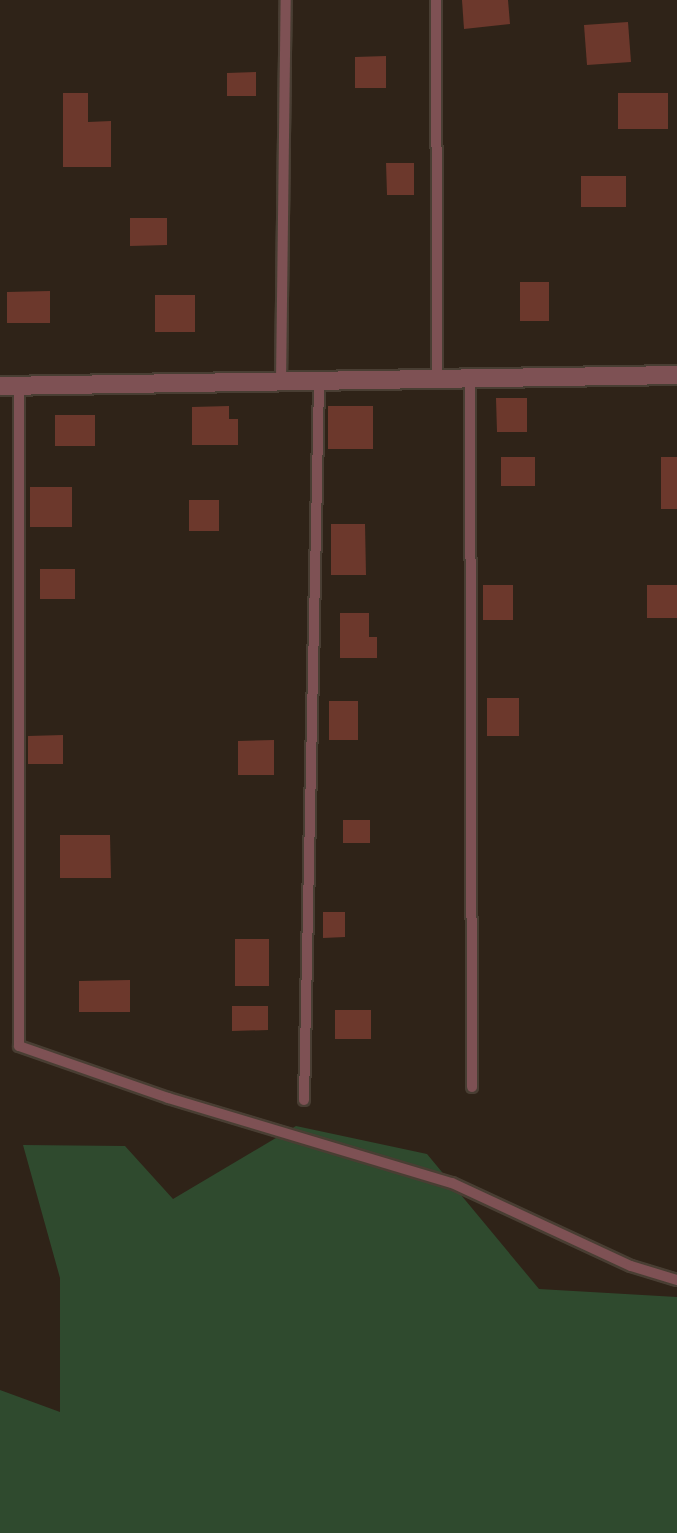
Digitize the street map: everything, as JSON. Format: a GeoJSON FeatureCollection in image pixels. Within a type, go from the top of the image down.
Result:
{"type":"FeatureCollection","features":[{"type":"Feature","properties":{"kind":"street"},"geometry":{"type":"LineString","coordinates":[[0,386],[677,375]]}},
{"type":"Feature","properties":{"kind":"lane"},"geometry":{"type":"LineString","coordinates":[[281,382],[286,0]]}},
{"type":"Feature","properties":{"kind":"lane"},"geometry":{"type":"LineString","coordinates":[[436,0],[437,379]]}},
{"type":"Feature","properties":{"kind":"lane"},"geometry":{"type":"LineString","coordinates":[[470,379],[472,1087]]}},
{"type":"Feature","properties":{"kind":"lane"},"geometry":{"type":"LineString","coordinates":[[304,1100],[319,381]]}},
{"type":"Feature","properties":{"kind":"lane"},"geometry":{"type":"LineString","coordinates":[[19,385],[19,1046],[168,1098],[452,1183],[631,1266],[677,1280]]}},
{"type":"Feature","properties":{"kind":"green space"},"geometry":{"type":"Polygon","coordinates":[[[296,1126],[427,1154],[539,1289],[677,1297],[677,1533],[0,1533],[0,1390],[60,1412],[60,1278],[23,1145],[125,1146],[173,1199],[296,1126]]]}},
{"type":"Feature","properties":{"kind":"building"},"geometry":{"type":"Polygon","coordinates":[[[462,0],[508,0],[510,24],[464,29],[462,0]]]}},
{"type":"Feature","properties":{"kind":"building"},"geometry":{"type":"Polygon","coordinates":[[[628,22],[631,62],[587,65],[584,25],[628,22]]]}},
{"type":"Feature","properties":{"kind":"building"},"geometry":{"type":"Polygon","coordinates":[[[386,56],[386,88],[355,88],[355,57],[386,56]]]}},
{"type":"Feature","properties":{"kind":"building"},"geometry":{"type":"Polygon","coordinates":[[[256,72],[256,96],[227,96],[227,73],[256,72]]]}},
{"type":"Feature","properties":{"kind":"building"},"geometry":{"type":"Polygon","coordinates":[[[63,93],[88,93],[88,122],[111,121],[111,167],[63,167],[63,93]]]}},
{"type":"Feature","properties":{"kind":"building"},"geometry":{"type":"Polygon","coordinates":[[[618,93],[668,93],[668,129],[618,129],[618,93]]]}},
{"type":"Feature","properties":{"kind":"building"},"geometry":{"type":"Polygon","coordinates":[[[386,163],[414,163],[414,195],[387,195],[386,163]]]}},
{"type":"Feature","properties":{"kind":"building"},"geometry":{"type":"Polygon","coordinates":[[[581,176],[626,176],[626,207],[581,207],[581,176]]]}},
{"type":"Feature","properties":{"kind":"building"},"geometry":{"type":"Polygon","coordinates":[[[130,218],[167,218],[167,245],[130,246],[130,218]]]}},
{"type":"Feature","properties":{"kind":"building"},"geometry":{"type":"Polygon","coordinates":[[[520,282],[549,282],[549,321],[520,321],[520,282]]]}},
{"type":"Feature","properties":{"kind":"building"},"geometry":{"type":"Polygon","coordinates":[[[50,291],[50,323],[7,323],[7,292],[50,291]]]}},
{"type":"Feature","properties":{"kind":"building"},"geometry":{"type":"Polygon","coordinates":[[[155,295],[195,295],[195,332],[155,332],[155,295]]]}},
{"type":"Feature","properties":{"kind":"building"},"geometry":{"type":"Polygon","coordinates":[[[496,398],[527,398],[527,432],[497,432],[496,398]]]}},
{"type":"Feature","properties":{"kind":"building"},"geometry":{"type":"Polygon","coordinates":[[[229,406],[229,419],[238,419],[238,445],[192,445],[192,407],[229,406]]]}},
{"type":"Feature","properties":{"kind":"building"},"geometry":{"type":"Polygon","coordinates":[[[328,406],[373,406],[373,449],[328,449],[328,406]]]}},
{"type":"Feature","properties":{"kind":"building"},"geometry":{"type":"Polygon","coordinates":[[[55,415],[95,415],[95,446],[55,446],[55,415]]]}},
{"type":"Feature","properties":{"kind":"building"},"geometry":{"type":"Polygon","coordinates":[[[501,457],[535,457],[535,486],[501,486],[501,457]]]}},
{"type":"Feature","properties":{"kind":"building"},"geometry":{"type":"Polygon","coordinates":[[[661,457],[677,457],[677,509],[661,509],[661,457]]]}},
{"type":"Feature","properties":{"kind":"building"},"geometry":{"type":"Polygon","coordinates":[[[30,487],[72,487],[72,527],[30,527],[30,487]]]}},
{"type":"Feature","properties":{"kind":"building"},"geometry":{"type":"Polygon","coordinates":[[[189,500],[219,500],[219,531],[189,531],[189,500]]]}},
{"type":"Feature","properties":{"kind":"building"},"geometry":{"type":"Polygon","coordinates":[[[331,524],[365,524],[366,575],[331,575],[331,524]]]}},
{"type":"Feature","properties":{"kind":"building"},"geometry":{"type":"Polygon","coordinates":[[[40,569],[75,569],[75,599],[40,599],[40,569]]]}},
{"type":"Feature","properties":{"kind":"building"},"geometry":{"type":"Polygon","coordinates":[[[483,585],[513,585],[513,620],[483,620],[483,585]]]}},
{"type":"Feature","properties":{"kind":"building"},"geometry":{"type":"Polygon","coordinates":[[[647,585],[677,585],[677,618],[647,618],[647,585]]]}},
{"type":"Feature","properties":{"kind":"building"},"geometry":{"type":"Polygon","coordinates":[[[340,613],[369,613],[369,637],[377,637],[377,658],[340,658],[340,613]]]}},
{"type":"Feature","properties":{"kind":"building"},"geometry":{"type":"Polygon","coordinates":[[[487,698],[519,698],[519,736],[487,736],[487,698]]]}},
{"type":"Feature","properties":{"kind":"building"},"geometry":{"type":"Polygon","coordinates":[[[329,701],[358,701],[358,740],[329,740],[329,701]]]}},
{"type":"Feature","properties":{"kind":"building"},"geometry":{"type":"Polygon","coordinates":[[[63,735],[63,764],[28,764],[28,736],[63,735]]]}},
{"type":"Feature","properties":{"kind":"building"},"geometry":{"type":"Polygon","coordinates":[[[274,740],[274,775],[238,775],[238,741],[274,740]]]}},
{"type":"Feature","properties":{"kind":"building"},"geometry":{"type":"Polygon","coordinates":[[[343,820],[370,820],[370,843],[343,843],[343,820]]]}},
{"type":"Feature","properties":{"kind":"building"},"geometry":{"type":"Polygon","coordinates":[[[60,835],[110,835],[111,878],[60,878],[60,835]]]}},
{"type":"Feature","properties":{"kind":"building"},"geometry":{"type":"Polygon","coordinates":[[[323,912],[345,912],[345,937],[323,938],[323,912]]]}},
{"type":"Feature","properties":{"kind":"building"},"geometry":{"type":"Polygon","coordinates":[[[235,939],[269,939],[269,986],[235,986],[235,939]]]}},
{"type":"Feature","properties":{"kind":"building"},"geometry":{"type":"Polygon","coordinates":[[[130,980],[130,1012],[79,1012],[79,981],[130,980]]]}},
{"type":"Feature","properties":{"kind":"building"},"geometry":{"type":"Polygon","coordinates":[[[232,1006],[268,1006],[268,1030],[232,1031],[232,1006]]]}},
{"type":"Feature","properties":{"kind":"building"},"geometry":{"type":"Polygon","coordinates":[[[335,1010],[371,1010],[371,1039],[335,1039],[335,1010]]]}}]}
